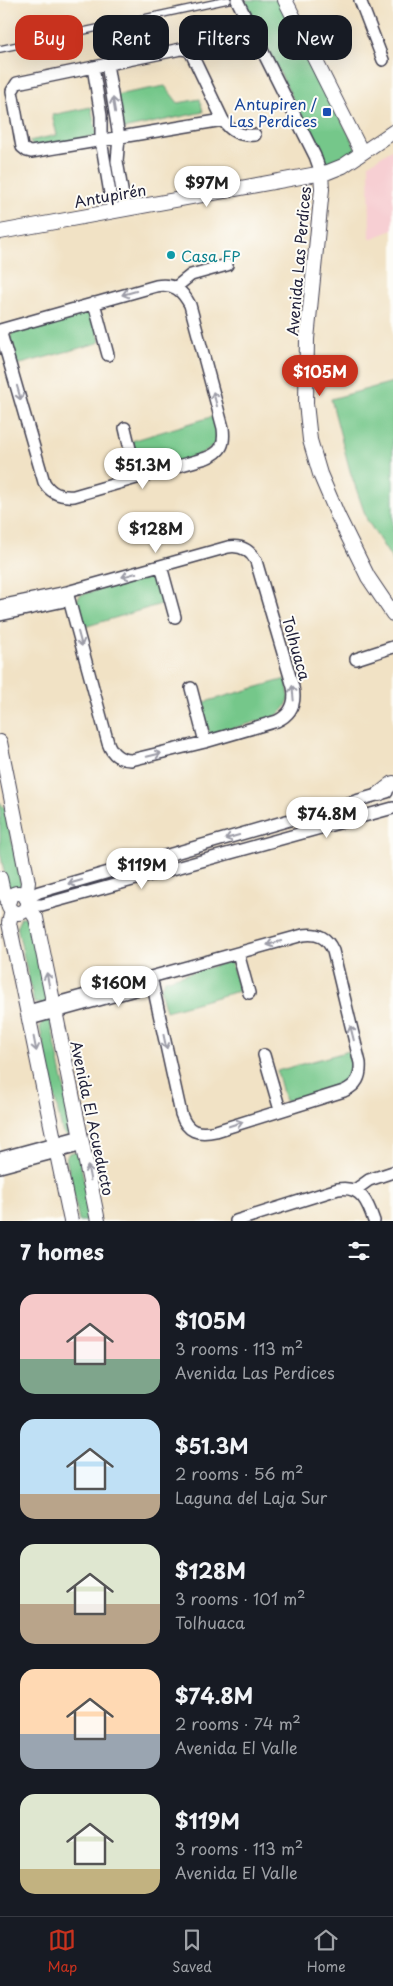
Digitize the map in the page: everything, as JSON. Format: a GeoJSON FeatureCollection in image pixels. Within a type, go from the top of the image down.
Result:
{"type":"FeatureCollection","features":[{"type":"Feature","properties":{"kind":"street","name":"Avenida Las Perdices"},"geometry":{"type":"LineString","coordinates":[[237,0],[315,156],[321,173],[322,189],[307,339],[306,403],[310,440],[320,474],[346,533],[368,577],[393,614]]}},
{"type":"Feature","properties":{"kind":"street"},"geometry":{"type":"LineString","coordinates":[[284,0],[362,153]]}},
{"type":"Feature","properties":{"kind":"street"},"geometry":{"type":"LineString","coordinates":[[360,0],[383,60]]}},
{"type":"Feature","properties":{"kind":"street"},"geometry":{"type":"LineString","coordinates":[[223,120],[31,152],[25,150],[21,144],[12,91],[19,82],[180,49],[188,50],[223,120],[230,129],[243,135],[255,135]]}},
{"type":"Feature","properties":{"kind":"street"},"geometry":{"type":"LineString","coordinates":[[107,64],[119,137],[117,161],[119,210]]}},
{"type":"Feature","properties":{"kind":"street"},"geometry":{"type":"LineString","coordinates":[[93,67],[101,116],[101,140],[119,210]]}},
{"type":"Feature","properties":{"kind":"street","name":"Antupirén"},"geometry":{"type":"LineString","coordinates":[[0,232],[321,173],[343,166],[393,132]]}},
{"type":"Feature","properties":{"kind":"street"},"geometry":{"type":"LineString","coordinates":[[176,287],[191,276],[227,265]]}},
{"type":"Feature","properties":{"kind":"street"},"geometry":{"type":"LineString","coordinates":[[168,284],[176,287],[184,295],[192,311],[222,428],[223,446],[217,453],[206,458],[74,496],[64,496],[52,492],[44,482],[1,334],[94,303],[156,286],[168,284]]}},
{"type":"Feature","properties":{"kind":"street"},"geometry":{"type":"LineString","coordinates":[[94,303],[108,355]]}},
{"type":"Feature","properties":{"kind":"street"},"geometry":{"type":"LineString","coordinates":[[125,428],[137,478]]}},
{"type":"Feature","properties":{"kind":"street","name":"Tolhuaca"},"geometry":{"type":"LineString","coordinates":[[232,546],[240,547],[251,553],[256,562],[293,687],[294,702],[282,718],[205,742],[131,760],[121,759],[116,756],[108,743],[68,596],[161,566],[232,546]]}},
{"type":"Feature","properties":{"kind":"street"},"geometry":{"type":"LineString","coordinates":[[161,566],[175,617]]}},
{"type":"Feature","properties":{"kind":"street"},"geometry":{"type":"LineString","coordinates":[[0,606],[68,596]]}},
{"type":"Feature","properties":{"kind":"street"},"geometry":{"type":"LineString","coordinates":[[0,614],[68,596]]}},
{"type":"Feature","properties":{"kind":"street"},"geometry":{"type":"LineString","coordinates":[[356,659],[393,647]]}},
{"type":"Feature","properties":{"kind":"street"},"geometry":{"type":"LineString","coordinates":[[190,688],[205,742]]}},
{"type":"Feature","properties":{"kind":"street","name":"Avenida El Acueducto"},"geometry":{"type":"LineString","coordinates":[[0,742],[5,793],[28,882],[27,902],[36,918],[98,1221]]}},
{"type":"Feature","properties":{"kind":"street"},"geometry":{"type":"LineString","coordinates":[[379,794],[393,783]]}},
{"type":"Feature","properties":{"kind":"street"},"geometry":{"type":"LineString","coordinates":[[7,907],[21,913],[27,902],[39,892],[393,790]]}},
{"type":"Feature","properties":{"kind":"street"},"geometry":{"type":"LineString","coordinates":[[27,902],[39,905],[393,808]]}},
{"type":"Feature","properties":{"kind":"street"},"geometry":{"type":"LineString","coordinates":[[250,831],[254,846]]}},
{"type":"Feature","properties":{"kind":"street"},"geometry":{"type":"LineString","coordinates":[[155,858],[158,872]]}},
{"type":"Feature","properties":{"kind":"street"},"geometry":{"type":"LineString","coordinates":[[0,878],[71,1221]]}},
{"type":"Feature","properties":{"kind":"street"},"geometry":{"type":"LineString","coordinates":[[29,1015],[152,981],[238,953],[313,934],[322,936],[333,951],[360,1063],[358,1080],[353,1086],[344,1091],[209,1132],[196,1133],[190,1130],[181,1114],[152,981]]}},
{"type":"Feature","properties":{"kind":"street"},"geometry":{"type":"LineString","coordinates":[[238,953],[248,993]]}},
{"type":"Feature","properties":{"kind":"street"},"geometry":{"type":"LineString","coordinates":[[264,1055],[280,1110]]}},
{"type":"Feature","properties":{"kind":"street"},"geometry":{"type":"LineString","coordinates":[[0,1167],[82,1141]]}},
{"type":"Feature","properties":{"kind":"street"},"geometry":{"type":"LineString","coordinates":[[0,1158],[56,1148]]}},
{"type":"Feature","properties":{"kind":"street"},"geometry":{"type":"LineString","coordinates":[[355,1190],[364,1182],[393,1172]]}},
{"type":"Feature","properties":{"kind":"street"},"geometry":{"type":"LineString","coordinates":[[236,1221],[338,1189],[355,1190],[367,1203],[374,1221]]}},
{"type":"Feature","properties":{"kind":"street"},"geometry":{"type":"LineString","coordinates":[[275,1209],[279,1221]]}},
{"type":"Feature","properties":{"kind":"lane"},"geometry":{"type":"LineString","coordinates":[[0,49],[228,0]]}},
{"type":"Feature","properties":{"kind":"shaded area"},"geometry":{"type":"Polygon","coordinates":[[[393,148],[393,230],[370,239],[369,164],[393,148]]]}},
{"type":"Feature","properties":{"kind":"green space"},"geometry":{"type":"Polygon","coordinates":[[[246,0],[279,0],[287,15],[278,15],[278,60],[310,60],[357,150],[325,164],[268,49],[268,15],[251,15],[246,0]]]}},
{"type":"Feature","properties":{"kind":"green space"},"geometry":{"type":"Polygon","coordinates":[[[165,86],[178,103],[200,99],[203,112],[123,129],[116,95],[165,86]]]}},
{"type":"Feature","properties":{"kind":"green space"},"geometry":{"type":"Polygon","coordinates":[[[91,107],[97,135],[36,149],[29,141],[57,135],[52,115],[91,107]]]}},
{"type":"Feature","properties":{"kind":"green space"},"geometry":{"type":"Polygon","coordinates":[[[92,310],[100,341],[98,343],[17,365],[10,338],[13,331],[92,310]]]}},
{"type":"Feature","properties":{"kind":"green space"},"geometry":{"type":"Polygon","coordinates":[[[393,382],[393,561],[367,520],[350,471],[331,399],[393,382]]]}},
{"type":"Feature","properties":{"kind":"green space"},"geometry":{"type":"Polygon","coordinates":[[[214,416],[218,436],[213,445],[206,451],[171,464],[140,471],[132,441],[214,416]]]}},
{"type":"Feature","properties":{"kind":"green space"},"geometry":{"type":"Polygon","coordinates":[[[155,573],[159,575],[168,602],[81,628],[75,604],[80,595],[155,573]]]}},
{"type":"Feature","properties":{"kind":"green space"},"geometry":{"type":"Polygon","coordinates":[[[286,679],[288,691],[287,704],[276,716],[210,735],[201,703],[286,679]]]}},
{"type":"Feature","properties":{"kind":"green space"},"geometry":{"type":"Polygon","coordinates":[[[0,803],[5,808],[21,885],[18,891],[11,893],[8,890],[0,852],[0,803]]]}},
{"type":"Feature","properties":{"kind":"green space"},"geometry":{"type":"Polygon","coordinates":[[[21,917],[27,917],[30,921],[47,998],[44,1004],[34,1003],[17,926],[21,917]]]}},
{"type":"Feature","properties":{"kind":"green space"},"geometry":{"type":"Polygon","coordinates":[[[231,961],[239,991],[166,1011],[160,989],[165,980],[231,961]]]}},
{"type":"Feature","properties":{"kind":"green space"},"geometry":{"type":"Polygon","coordinates":[[[50,1019],[74,1133],[66,1136],[62,1131],[40,1028],[42,1022],[50,1019]]]}},
{"type":"Feature","properties":{"kind":"green space"},"geometry":{"type":"Polygon","coordinates":[[[349,1051],[356,1073],[351,1082],[285,1101],[277,1071],[349,1051]]]}},
{"type":"Feature","properties":{"kind":"green space"},"geometry":{"type":"Polygon","coordinates":[[[76,1151],[79,1156],[92,1221],[79,1221],[66,1157],[69,1153],[76,1151]]]}},
{"type":"Feature","properties":{"kind":"place","name":"Antupiren / Las Perdices"},"geometry":{"type":"Point","coordinates":[327,112]}},
{"type":"Feature","properties":{"kind":"place","name":"Casa FP"},"geometry":{"type":"Point","coordinates":[171,255]}}]}
